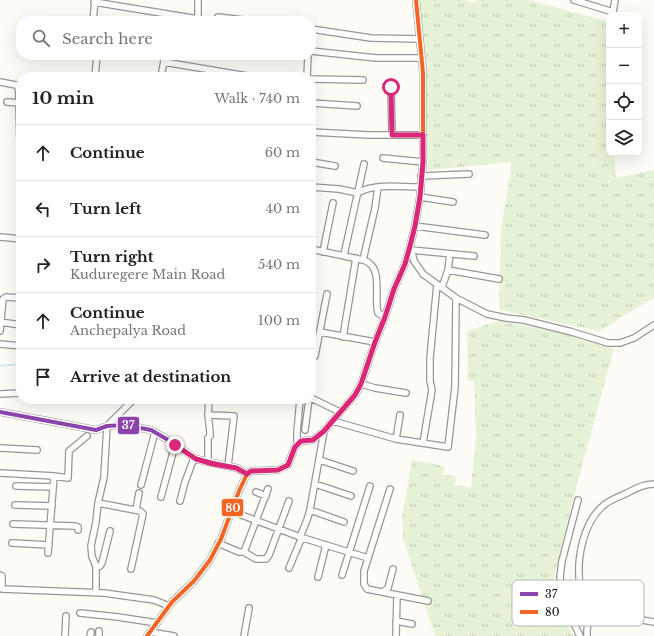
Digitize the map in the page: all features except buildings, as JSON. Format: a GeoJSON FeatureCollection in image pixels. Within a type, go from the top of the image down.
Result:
{"type":"FeatureCollection","features":[{"type":"Feature","properties":{"kind":"street"},"geometry":{"type":"LineString","coordinates":[[198,0],[198,16]]}},
{"type":"Feature","properties":{"kind":"street"},"geometry":{"type":"LineString","coordinates":[[149,634],[172,602],[194,581],[210,560],[247,474],[251,471],[278,470],[288,465],[295,447],[301,441],[313,440],[324,431],[355,395],[361,384],[394,289],[411,248],[420,197],[423,162],[423,73],[416,0]]}},
{"type":"Feature","properties":{"kind":"street"},"geometry":{"type":"LineString","coordinates":[[574,0],[589,2],[613,12],[615,0]]}},
{"type":"Feature","properties":{"kind":"street"},"geometry":{"type":"LineString","coordinates":[[93,16],[94,1],[176,16]]}},
{"type":"Feature","properties":{"kind":"street"},"geometry":{"type":"LineString","coordinates":[[316,30],[371,38],[420,39]]}},
{"type":"Feature","properties":{"kind":"street"},"geometry":{"type":"LineString","coordinates":[[316,52],[376,58],[422,58]]}},
{"type":"Feature","properties":{"kind":"street"},"geometry":{"type":"LineString","coordinates":[[96,72],[97,60]]}},
{"type":"Feature","properties":{"kind":"street"},"geometry":{"type":"LineString","coordinates":[[307,72],[308,60]]}},
{"type":"Feature","properties":{"kind":"street"},"geometry":{"type":"LineString","coordinates":[[162,72],[164,62],[223,72]]}},
{"type":"Feature","properties":{"kind":"street"},"geometry":{"type":"LineString","coordinates":[[316,79],[363,80]]}},
{"type":"Feature","properties":{"kind":"street"},"geometry":{"type":"LineString","coordinates":[[0,82],[16,85]]}},
{"type":"Feature","properties":{"kind":"street"},"geometry":{"type":"LineString","coordinates":[[391,87],[392,135]]}},
{"type":"Feature","properties":{"kind":"street"},"geometry":{"type":"LineString","coordinates":[[7,102],[16,103]]}},
{"type":"Feature","properties":{"kind":"street"},"geometry":{"type":"LineString","coordinates":[[316,103],[357,106]]}},
{"type":"Feature","properties":{"kind":"street"},"geometry":{"type":"LineString","coordinates":[[316,132],[369,135],[423,135]]}},
{"type":"Feature","properties":{"kind":"street"},"geometry":{"type":"LineString","coordinates":[[383,158],[423,162]]}},
{"type":"Feature","properties":{"kind":"street"},"geometry":{"type":"LineString","coordinates":[[316,163],[335,166]]}},
{"type":"Feature","properties":{"kind":"street"},"geometry":{"type":"LineString","coordinates":[[344,255],[364,164]]}},
{"type":"Feature","properties":{"kind":"street"},"geometry":{"type":"LineString","coordinates":[[421,176],[469,174]]}},
{"type":"Feature","properties":{"kind":"street"},"geometry":{"type":"LineString","coordinates":[[316,187],[339,188],[358,193],[364,189],[378,187],[420,187]]}},
{"type":"Feature","properties":{"kind":"street"},"geometry":{"type":"LineString","coordinates":[[363,260],[375,208],[378,187]]}},
{"type":"Feature","properties":{"kind":"street"},"geometry":{"type":"LineString","coordinates":[[420,197],[453,202]]}},
{"type":"Feature","properties":{"kind":"street"},"geometry":{"type":"LineString","coordinates":[[323,252],[333,203]]}},
{"type":"Feature","properties":{"kind":"street"},"geometry":{"type":"LineString","coordinates":[[415,226],[485,235]]}},
{"type":"Feature","properties":{"kind":"street"},"geometry":{"type":"LineString","coordinates":[[0,237],[16,239]]}},
{"type":"Feature","properties":{"kind":"street"},"geometry":{"type":"LineString","coordinates":[[411,248],[474,256]]}},
{"type":"Feature","properties":{"kind":"street"},"geometry":{"type":"LineString","coordinates":[[411,248],[414,261],[423,274],[456,298],[487,314],[524,320],[608,343],[620,343],[634,338],[654,324]]}},
{"type":"Feature","properties":{"kind":"street"},"geometry":{"type":"LineString","coordinates":[[316,250],[344,255],[370,263],[376,274],[378,313],[385,317]]}},
{"type":"Feature","properties":{"kind":"street"},"geometry":{"type":"LineString","coordinates":[[423,443],[432,390],[430,381],[430,358],[439,286],[448,270],[450,254]]}},
{"type":"Feature","properties":{"kind":"street"},"geometry":{"type":"LineString","coordinates":[[343,337],[356,258]]}},
{"type":"Feature","properties":{"kind":"street"},"geometry":{"type":"LineString","coordinates":[[448,270],[499,279]]}},
{"type":"Feature","properties":{"kind":"street"},"geometry":{"type":"LineString","coordinates":[[316,356],[327,294]]}},
{"type":"Feature","properties":{"kind":"street"},"geometry":{"type":"LineString","coordinates":[[0,331],[3,299],[5,297],[16,298]]}},
{"type":"Feature","properties":{"kind":"street"},"geometry":{"type":"LineString","coordinates":[[333,421],[396,439],[448,447],[455,387],[456,298]]}},
{"type":"Feature","properties":{"kind":"street"},"geometry":{"type":"LineString","coordinates":[[0,322],[16,324]]}},
{"type":"Feature","properties":{"kind":"street"},"geometry":{"type":"LineString","coordinates":[[320,332],[375,342]]}},
{"type":"Feature","properties":{"kind":"street"},"geometry":{"type":"LineString","coordinates":[[0,344],[16,346]]}},
{"type":"Feature","properties":{"kind":"street"},"geometry":{"type":"LineString","coordinates":[[361,384],[406,393]]}},
{"type":"Feature","properties":{"kind":"street"},"geometry":{"type":"LineString","coordinates":[[0,394],[16,394]]}},
{"type":"Feature","properties":{"kind":"street"},"geometry":{"type":"LineString","coordinates":[[316,401],[340,412]]}},
{"type":"Feature","properties":{"kind":"street"},"geometry":{"type":"LineString","coordinates":[[96,592],[96,567],[92,557],[91,546],[104,476],[107,426],[129,404]]}},
{"type":"Feature","properties":{"kind":"street"},"geometry":{"type":"LineString","coordinates":[[208,462],[208,438],[210,436],[209,404]]}},
{"type":"Feature","properties":{"kind":"street"},"geometry":{"type":"LineString","coordinates":[[297,445],[300,404]]}},
{"type":"Feature","properties":{"kind":"street"},"geometry":{"type":"LineString","coordinates":[[305,430],[309,404]]}},
{"type":"Feature","properties":{"kind":"street"},"geometry":{"type":"LineString","coordinates":[[0,412],[96,430],[107,426],[125,425],[151,430],[194,458],[236,468],[247,474]]}},
{"type":"Feature","properties":{"kind":"street"},"geometry":{"type":"LineString","coordinates":[[208,416],[234,416],[228,466]]}},
{"type":"Feature","properties":{"kind":"street"},"geometry":{"type":"LineString","coordinates":[[396,439],[400,416]]}},
{"type":"Feature","properties":{"kind":"street"},"geometry":{"type":"LineString","coordinates":[[289,568],[310,510],[324,431]]}},
{"type":"Feature","properties":{"kind":"street"},"geometry":{"type":"LineString","coordinates":[[141,485],[156,432]]}},
{"type":"Feature","properties":{"kind":"street"},"geometry":{"type":"LineString","coordinates":[[0,472],[68,478],[69,451],[87,436]]}},
{"type":"Feature","properties":{"kind":"street"},"geometry":{"type":"LineString","coordinates":[[161,497],[175,445]]}},
{"type":"Feature","properties":{"kind":"street"},"geometry":{"type":"LineString","coordinates":[[0,448],[37,450]]}},
{"type":"Feature","properties":{"kind":"street"},"geometry":{"type":"LineString","coordinates":[[180,501],[194,458]]}},
{"type":"Feature","properties":{"kind":"street"},"geometry":{"type":"LineString","coordinates":[[320,460],[354,471]]}},
{"type":"Feature","properties":{"kind":"street"},"geometry":{"type":"LineString","coordinates":[[48,553],[54,476]]}},
{"type":"Feature","properties":{"kind":"street"},"geometry":{"type":"LineString","coordinates":[[315,484],[351,496]]}},
{"type":"Feature","properties":{"kind":"street"},"geometry":{"type":"LineString","coordinates":[[580,580],[582,545],[586,531],[602,506],[609,501],[646,484],[654,484]]}},
{"type":"Feature","properties":{"kind":"street"},"geometry":{"type":"LineString","coordinates":[[16,486],[53,488]]}},
{"type":"Feature","properties":{"kind":"street"},"geometry":{"type":"LineString","coordinates":[[342,575],[370,486]]}},
{"type":"Feature","properties":{"kind":"street"},"geometry":{"type":"LineString","coordinates":[[244,552],[268,489]]}},
{"type":"Feature","properties":{"kind":"street"},"geometry":{"type":"LineString","coordinates":[[390,489],[364,571],[364,584],[367,589],[428,601]]}},
{"type":"Feature","properties":{"kind":"street"},"geometry":{"type":"LineString","coordinates":[[256,492],[266,496]]}},
{"type":"Feature","properties":{"kind":"street"},"geometry":{"type":"LineString","coordinates":[[136,510],[139,493]]}},
{"type":"Feature","properties":{"kind":"street"},"geometry":{"type":"LineString","coordinates":[[560,580],[562,561],[578,500]]}},
{"type":"Feature","properties":{"kind":"street"},"geometry":{"type":"LineString","coordinates":[[218,543],[239,552],[244,552],[256,559],[266,559],[269,555],[289,501]]}},
{"type":"Feature","properties":{"kind":"street"},"geometry":{"type":"LineString","coordinates":[[98,502],[136,510],[142,512],[144,516],[131,569]]}},
{"type":"Feature","properties":{"kind":"street"},"geometry":{"type":"LineString","coordinates":[[15,505],[52,506]]}},
{"type":"Feature","properties":{"kind":"street"},"geometry":{"type":"LineString","coordinates":[[310,510],[344,522]]}},
{"type":"Feature","properties":{"kind":"street"},"geometry":{"type":"LineString","coordinates":[[231,511],[301,537],[368,558]]}},
{"type":"Feature","properties":{"kind":"street"},"geometry":{"type":"LineString","coordinates":[[13,524],[78,527],[78,530]]}},
{"type":"Feature","properties":{"kind":"street"},"geometry":{"type":"LineString","coordinates":[[96,567],[100,566],[102,563],[110,531]]}},
{"type":"Feature","properties":{"kind":"street"},"geometry":{"type":"LineString","coordinates":[[12,543],[49,545]]}},
{"type":"Feature","properties":{"kind":"street"},"geometry":{"type":"LineString","coordinates":[[318,577],[326,545]]}},
{"type":"Feature","properties":{"kind":"street"},"geometry":{"type":"LineString","coordinates":[[383,592],[388,588],[393,570]]}},
{"type":"Feature","properties":{"kind":"street"},"geometry":{"type":"LineString","coordinates":[[0,575],[3,578],[2,589],[96,592],[154,600],[169,606]]}},
{"type":"Feature","properties":{"kind":"street"},"geometry":{"type":"LineString","coordinates":[[396,636],[397,595]]}},
{"type":"Feature","properties":{"kind":"street"},"geometry":{"type":"LineString","coordinates":[[244,636],[249,608]]}},
{"type":"Feature","properties":{"kind":"street"},"geometry":{"type":"LineString","coordinates":[[80,614],[118,617],[157,623]]}},
{"type":"Feature","properties":{"kind":"street"},"geometry":{"type":"LineString","coordinates":[[65,636],[66,616]]}},
{"type":"Feature","properties":{"kind":"street"},"geometry":{"type":"LineString","coordinates":[[644,620],[654,622]]}},
{"type":"Feature","properties":{"kind":"street"},"geometry":{"type":"LineString","coordinates":[[396,621],[412,624]]}},
{"type":"Feature","properties":{"kind":"street"},"geometry":{"type":"LineString","coordinates":[[575,626],[580,636]]}},
{"type":"Feature","properties":{"kind":"street"},"geometry":{"type":"LineString","coordinates":[[587,636],[588,626]]}},
{"type":"Feature","properties":{"kind":"street"},"geometry":{"type":"LineString","coordinates":[[149,634],[174,636]]}},
{"type":"Feature","properties":{"kind":"green space"},"geometry":{"type":"Polygon","coordinates":[[[420,0],[464,0],[475,3],[476,0],[529,0],[606,21],[606,156],[614,156],[616,178],[654,170],[654,298],[599,331],[499,310],[501,229],[512,162],[428,170],[420,0]]]}},
{"type":"Feature","properties":{"kind":"green space"},"geometry":{"type":"Polygon","coordinates":[[[498,321],[559,332],[614,349],[572,503],[553,580],[512,580],[512,626],[568,626],[574,636],[435,636],[403,538],[402,517],[412,460],[444,466],[443,475],[456,476],[455,485],[471,488],[476,437],[474,381],[468,381],[467,331],[498,321]]]}},
{"type":"Feature","properties":{"kind":"waterway"},"geometry":{"type":"LineString","coordinates":[[0,366],[16,364]]}},
{"type":"Feature","properties":{"kind":"transit line","name":"80"},"geometry":{"type":"LineString","coordinates":[[147,636],[172,602],[194,581],[210,560],[221,539],[247,474],[251,471],[278,470],[288,465],[295,447],[301,441],[313,440],[324,431],[355,395],[361,384],[394,289],[405,264],[415,226],[420,197],[423,162],[423,73],[416,0]]}},
{"type":"Feature","properties":{"kind":"transit line","name":"37"},"geometry":{"type":"LineString","coordinates":[[0,412],[96,430],[107,426],[125,425],[151,430],[196,459],[237,468],[247,474]]}},
{"type":"Feature","properties":{"kind":"route"},"geometry":{"type":"LineString","coordinates":[[175,445],[196,459],[236,468],[247,474],[251,471],[278,470],[288,465],[295,447],[301,441],[313,440],[324,431],[355,395],[361,384],[394,289],[405,264],[415,226],[420,197],[423,162],[423,135],[392,135],[391,87]]}}]}
